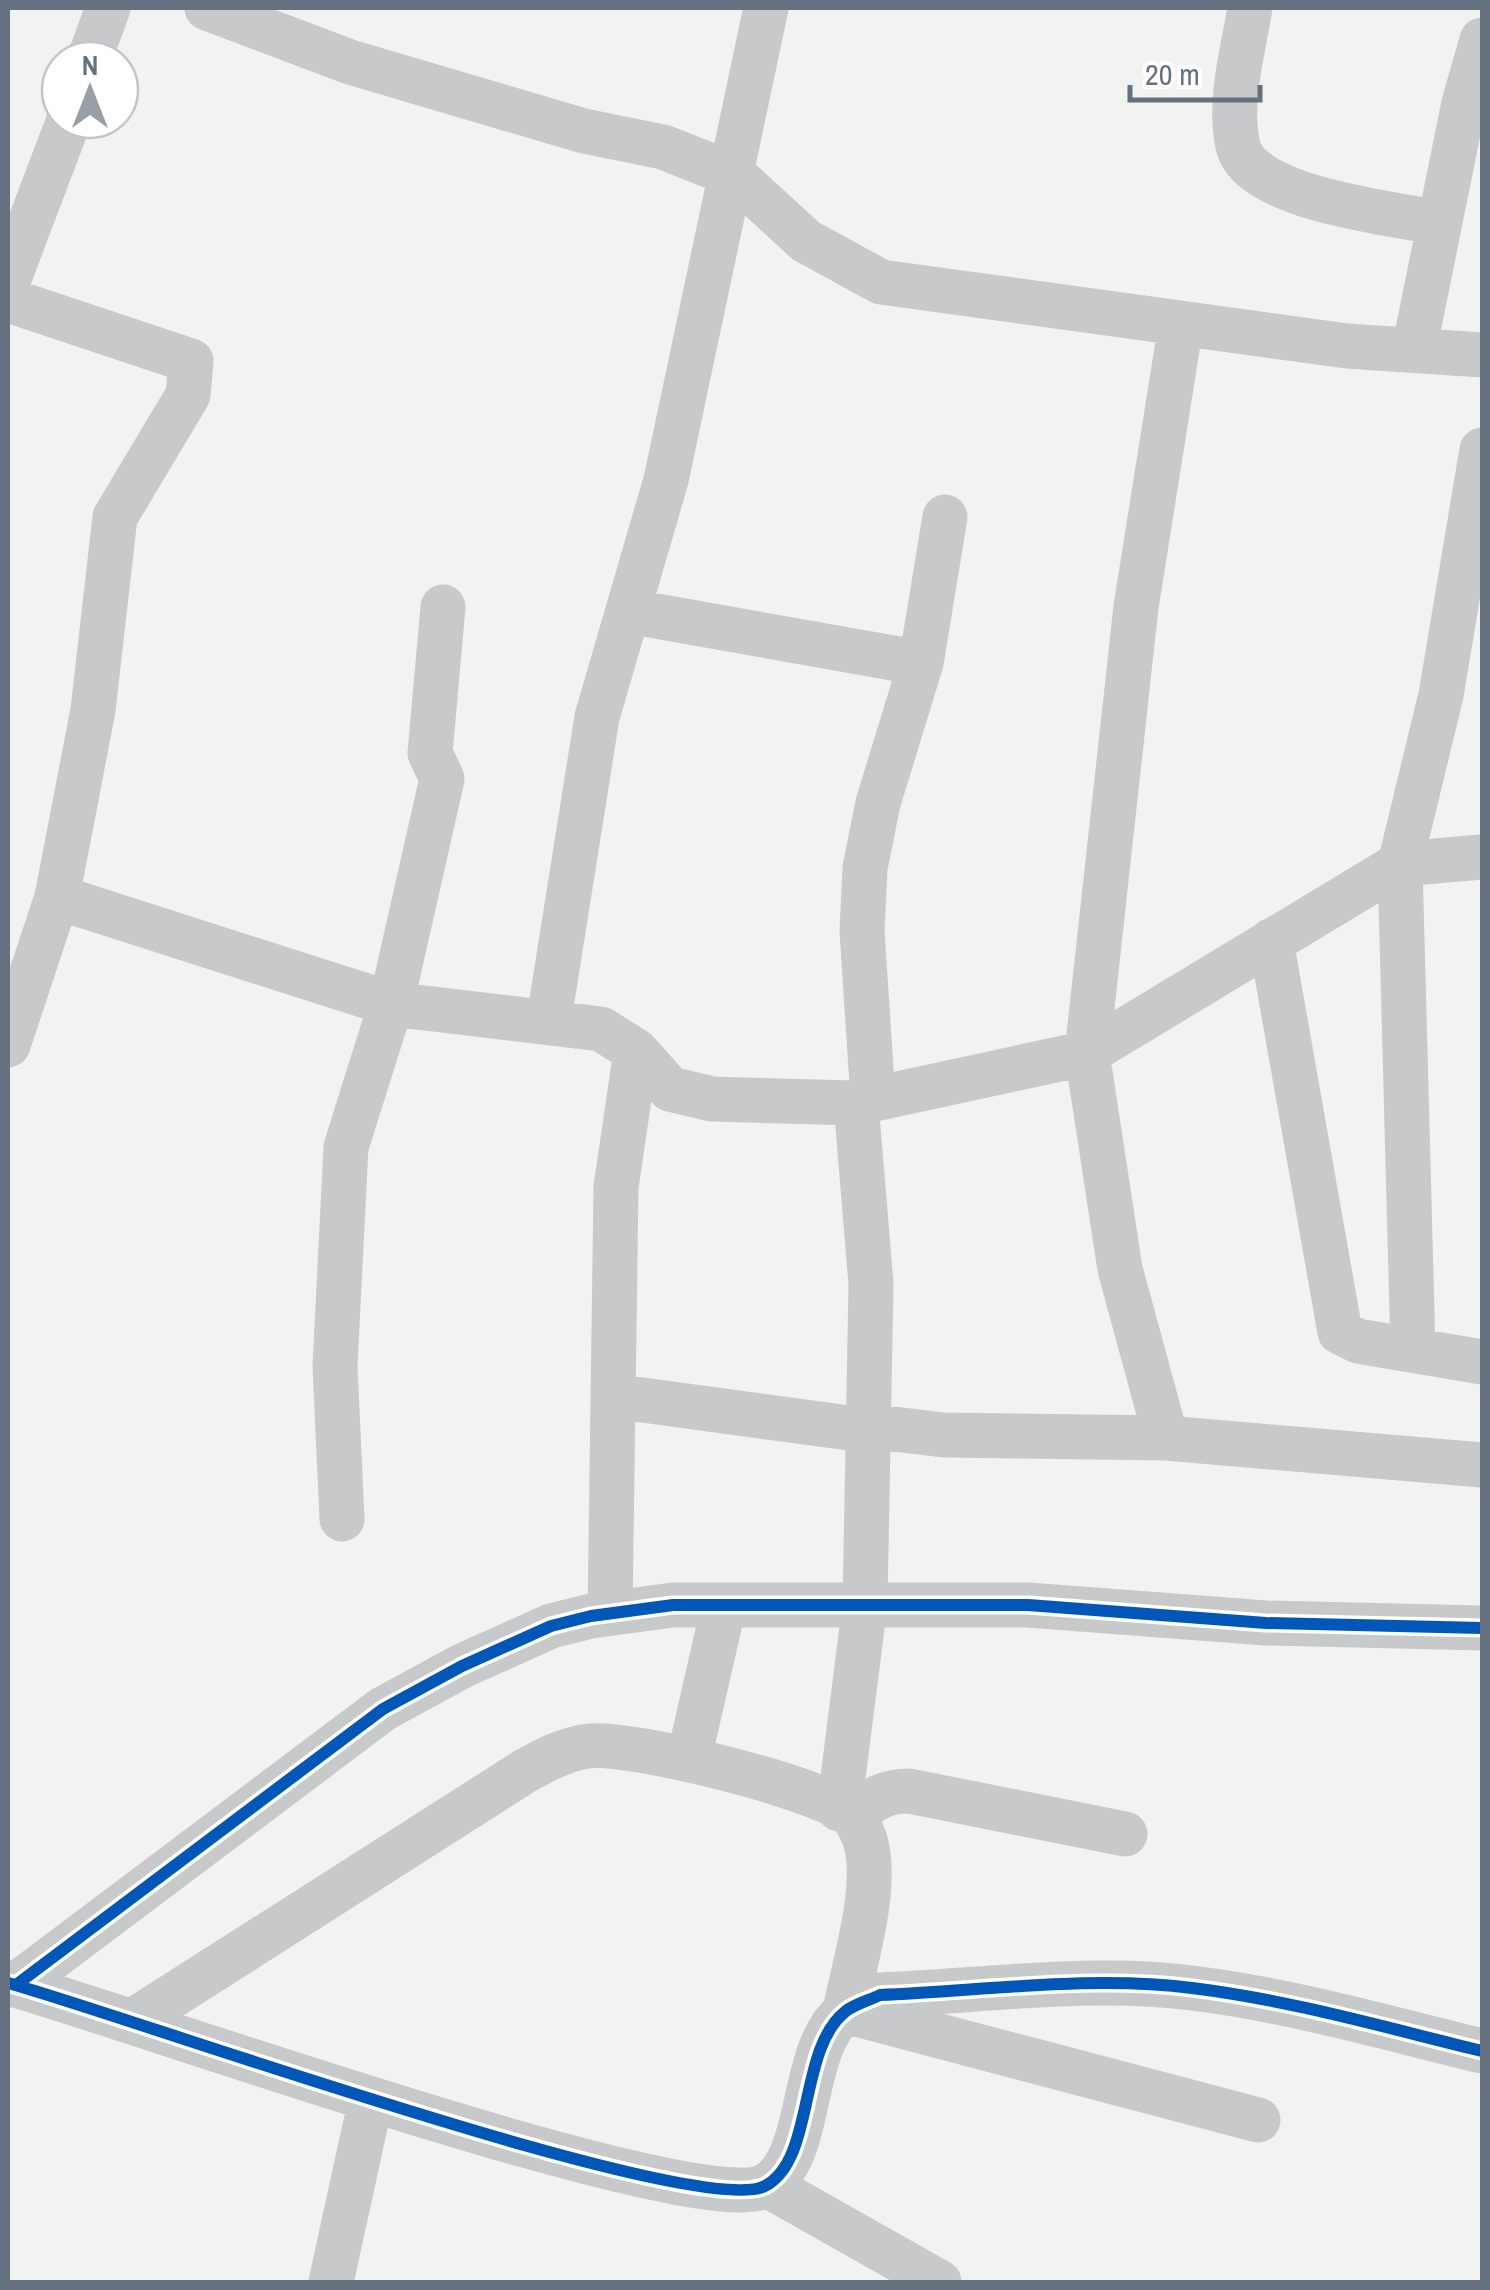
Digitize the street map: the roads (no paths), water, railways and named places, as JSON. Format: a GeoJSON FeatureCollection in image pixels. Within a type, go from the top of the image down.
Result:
{"type":"FeatureCollection","features":[{"type":"Feature","properties":{"kind":"street"},"geometry":{"type":"LineString","coordinates":[[96,40],[108,8]]}},
{"type":"Feature","properties":{"kind":"street"},"geometry":{"type":"LineString","coordinates":[[207,8],[350,62],[584,130],[662,147],[734,175],[806,241],[881,282],[1181,324],[1482,355]]}},
{"type":"Feature","properties":{"kind":"street"},"geometry":{"type":"LineString","coordinates":[[549,1019],[596,717],[666,480],[734,175],[766,8]]}},
{"type":"Feature","properties":{"kind":"street"},"geometry":{"type":"LineString","coordinates":[[1250,8],[1235,127],[1239,151],[1257,174],[1297,193],[1439,224]]}},
{"type":"Feature","properties":{"kind":"street"},"geometry":{"type":"LineString","coordinates":[[1414,350],[1464,103],[1482,40]]}},
{"type":"Feature","properties":{"kind":"street"},"geometry":{"type":"LineString","coordinates":[[8,281],[61,140]]}},
{"type":"Feature","properties":{"kind":"street"},"geometry":{"type":"LineString","coordinates":[[8,300],[190,362],[188,395],[115,517],[93,710],[56,897],[8,1045]]}},
{"type":"Feature","properties":{"kind":"street"},"geometry":{"type":"LineString","coordinates":[[1166,1438],[1120,1269],[1087,1053],[1136,608],[1181,324]]}},
{"type":"Feature","properties":{"kind":"street"},"geometry":{"type":"LineString","coordinates":[[1413,1350],[1400,864],[1441,695],[1482,450]]}},
{"type":"Feature","properties":{"kind":"street"},"geometry":{"type":"LineString","coordinates":[[846,1813],[865,1604],[869,1426],[871,1284],[862,930],[865,868],[878,803],[921,663],[945,517]]}},
{"type":"Feature","properties":{"kind":"street"},"geometry":{"type":"LineString","coordinates":[[342,1519],[335,1366],[346,1146],[391,1004],[442,779],[430,753],[444,608]]}},
{"type":"Feature","properties":{"kind":"street"},"geometry":{"type":"LineString","coordinates":[[628,611],[921,663]]}},
{"type":"Feature","properties":{"kind":"street"},"geometry":{"type":"LineString","coordinates":[[56,897],[391,1004],[549,1019],[601,1028],[636,1051],[670,1089],[684,1093],[712,1099],[864,1101],[1087,1053],[1400,864],[1482,857]]}},
{"type":"Feature","properties":{"kind":"street"},"geometry":{"type":"LineString","coordinates":[[1271,940],[1340,1332],[1358,1341],[1482,1362]]}},
{"type":"Feature","properties":{"kind":"street"},"geometry":{"type":"LineString","coordinates":[[610,1613],[616,1186],[636,1051]]}},
{"type":"Feature","properties":{"kind":"street"},"geometry":{"type":"LineString","coordinates":[[613,1396],[849,1428],[869,1426],[944,1435],[1166,1438],[1482,1465]]}},
{"type":"Feature","properties":{"kind":"street"},"geometry":{"type":"LineString","coordinates":[[12,1984],[383,1709],[462,1666],[551,1626],[673,1605],[865,1604],[1028,1605],[1266,1623],[1482,1628]]}},
{"type":"Feature","properties":{"kind":"street"},"geometry":{"type":"LineString","coordinates":[[689,1758],[724,1605]]}},
{"type":"Feature","properties":{"kind":"street"},"geometry":{"type":"LineString","coordinates":[[12,1984],[371,2099],[708,2190],[743,2192],[768,2185],[789,2160],[816,2062],[845,2011],[868,1885],[866,1844],[846,1813],[689,1758],[592,1746],[560,1753],[524,1771],[132,2021]]}},
{"type":"Feature","properties":{"kind":"street"},"geometry":{"type":"LineString","coordinates":[[846,1813],[892,1791],[909,1791],[1125,1834]]}},
{"type":"Feature","properties":{"kind":"street"},"geometry":{"type":"LineString","coordinates":[[845,2011],[880,1995],[1127,1984],[1189,1987],[1258,1998],[1482,2051]]}},
{"type":"Feature","properties":{"kind":"street"},"geometry":{"type":"LineString","coordinates":[[845,2011],[1258,2120]]}},
{"type":"Feature","properties":{"kind":"street"},"geometry":{"type":"LineString","coordinates":[[331,2282],[371,2099]]}},
{"type":"Feature","properties":{"kind":"street"},"geometry":{"type":"LineString","coordinates":[[768,2185],[939,2282]]}}]}
